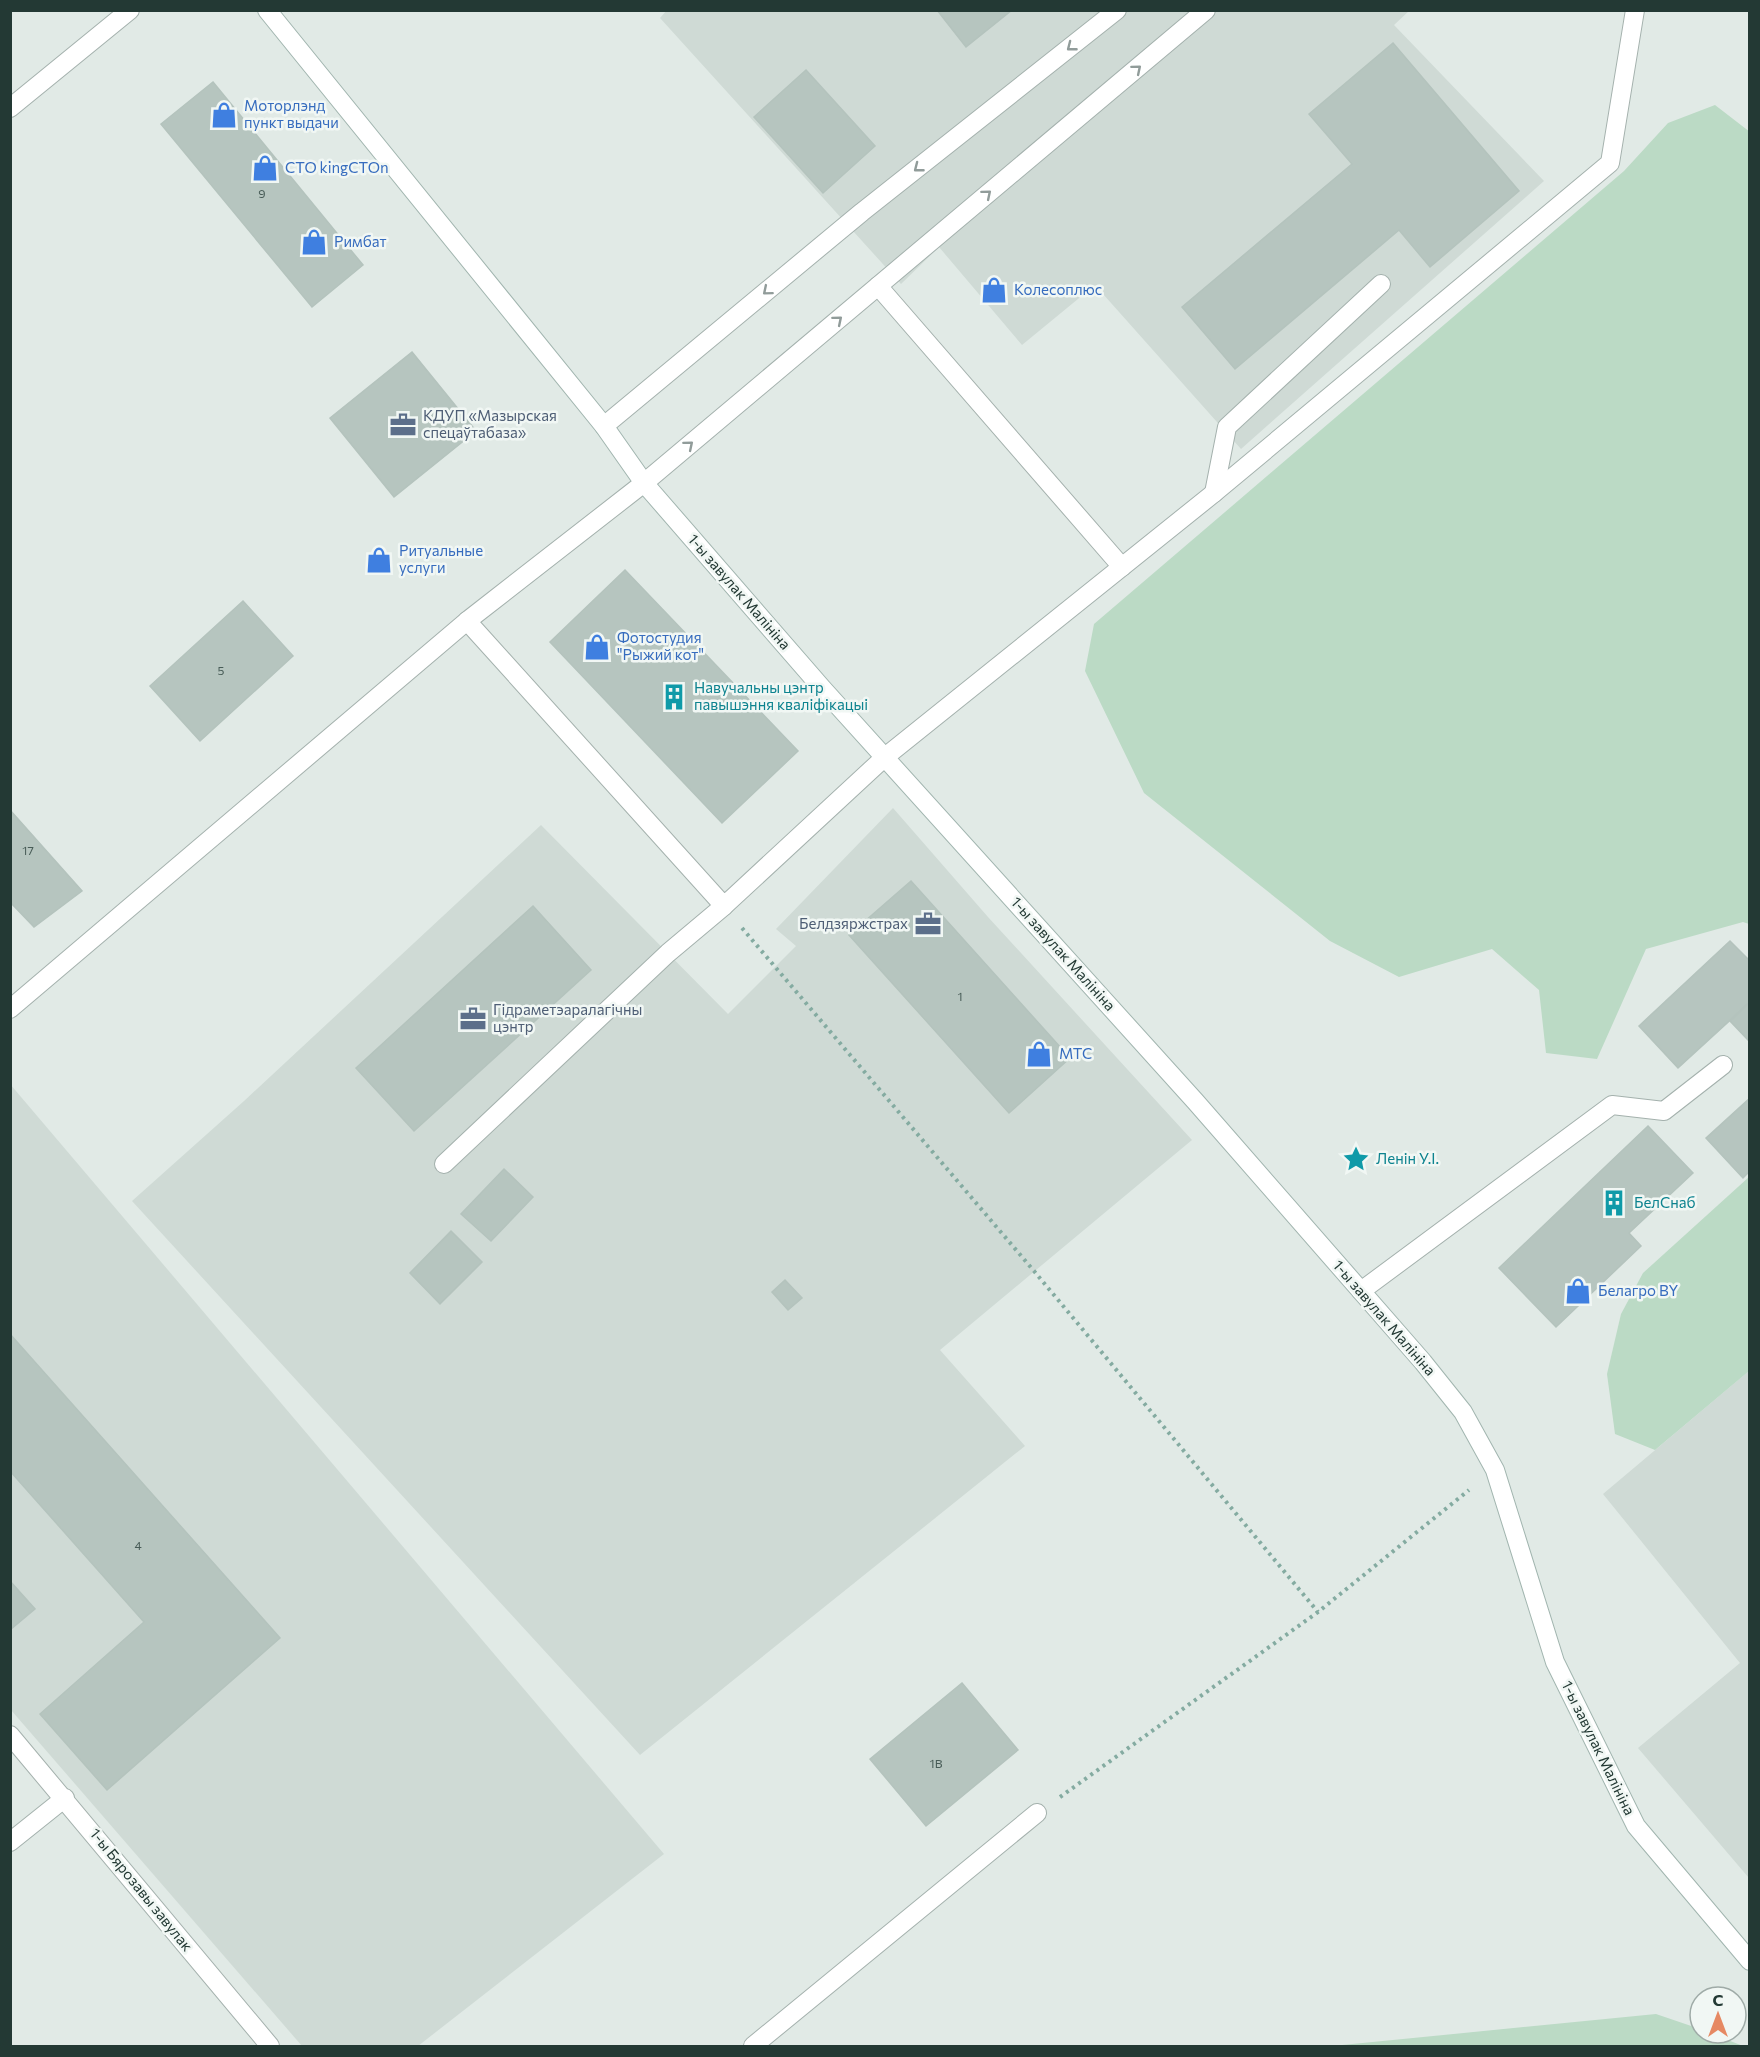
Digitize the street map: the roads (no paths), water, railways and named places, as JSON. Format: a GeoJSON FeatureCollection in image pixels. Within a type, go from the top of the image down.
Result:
{"type":"FeatureCollection","features":[{"type":"Feature","properties":{"kind":"street"},"geometry":{"type":"LineString","coordinates":[[10,108],[130,10]]}},
{"type":"Feature","properties":{"kind":"street","name":"1-ы завулак Малініна"},"geometry":{"type":"LineString","coordinates":[[267,10],[604,426],[644,483],[885,757],[1194,1101],[1463,1412],[1495,1470],[1555,1662],[1636,1826],[1749,1961]]}},
{"type":"Feature","properties":{"kind":"street"},"geometry":{"type":"LineString","coordinates":[[604,426],[862,212],[1117,10]]}},
{"type":"Feature","properties":{"kind":"street"},"geometry":{"type":"LineString","coordinates":[[10,1009],[467,621],[644,483],[1206,10]]}},
{"type":"Feature","properties":{"kind":"street"},"geometry":{"type":"LineString","coordinates":[[444,1164],[668,953],[724,906],[885,757],[1214,493],[1610,163],[1635,10]]}},
{"type":"Feature","properties":{"kind":"street"},"geometry":{"type":"LineString","coordinates":[[1214,493],[1227,427],[1381,284]]}},
{"type":"Feature","properties":{"kind":"street"},"geometry":{"type":"LineString","coordinates":[[878,286],[1122,567]]}},
{"type":"Feature","properties":{"kind":"street"},"geometry":{"type":"LineString","coordinates":[[467,621],[724,906]]}},
{"type":"Feature","properties":{"kind":"street"},"geometry":{"type":"LineString","coordinates":[[1360,1291],[1612,1105],[1664,1111],[1724,1065]]}},
{"type":"Feature","properties":{"kind":"street","name":"1-ы Бярозавы завулак"},"geometry":{"type":"LineString","coordinates":[[10,1735],[270,2046]]}},
{"type":"Feature","properties":{"kind":"street"},"geometry":{"type":"LineString","coordinates":[[10,1842],[65,1798]]}},
{"type":"Feature","properties":{"kind":"street"},"geometry":{"type":"LineString","coordinates":[[753,2046],[1037,1813]]}},
{"type":"Feature","properties":{"kind":"place","name":"Моторлэнд пункт выдачи"},"geometry":{"type":"Point","coordinates":[224,115]}},
{"type":"Feature","properties":{"kind":"place","name":"СТО kingCTOn"},"geometry":{"type":"Point","coordinates":[265,168]}},
{"type":"Feature","properties":{"kind":"place","name":"Римбат"},"geometry":{"type":"Point","coordinates":[314,242]}},
{"type":"Feature","properties":{"kind":"place","name":"Колесоплюс"},"geometry":{"type":"Point","coordinates":[994,290]}},
{"type":"Feature","properties":{"kind":"place","name":"КДУП «Мазырская спецаўтабаза»"},"geometry":{"type":"Point","coordinates":[403,425]}},
{"type":"Feature","properties":{"kind":"place","name":"Ритуальные услуги"},"geometry":{"type":"Point","coordinates":[379,560]}},
{"type":"Feature","properties":{"kind":"place","name":"Фотостудия \"Рыжий кот\""},"geometry":{"type":"Point","coordinates":[597,647]}},
{"type":"Feature","properties":{"kind":"place","name":"Навучальны цэнтр павышэння кваліфікацыі"},"geometry":{"type":"Point","coordinates":[674,697]}},
{"type":"Feature","properties":{"kind":"place","name":"Белдзяржстрах"},"geometry":{"type":"Point","coordinates":[928,924]}},
{"type":"Feature","properties":{"kind":"place","name":"Гідраметэаралагічны цэнтр"},"geometry":{"type":"Point","coordinates":[473,1019]}},
{"type":"Feature","properties":{"kind":"place","name":"МТС"},"geometry":{"type":"Point","coordinates":[1039,1054]}},
{"type":"Feature","properties":{"kind":"place","name":"Ленін У.І."},"geometry":{"type":"Point","coordinates":[1356,1159]}},
{"type":"Feature","properties":{"kind":"place","name":"БелСнаб"},"geometry":{"type":"Point","coordinates":[1614,1203]}},
{"type":"Feature","properties":{"kind":"place","name":"Белагро BY"},"geometry":{"type":"Point","coordinates":[1578,1291]}}]}
